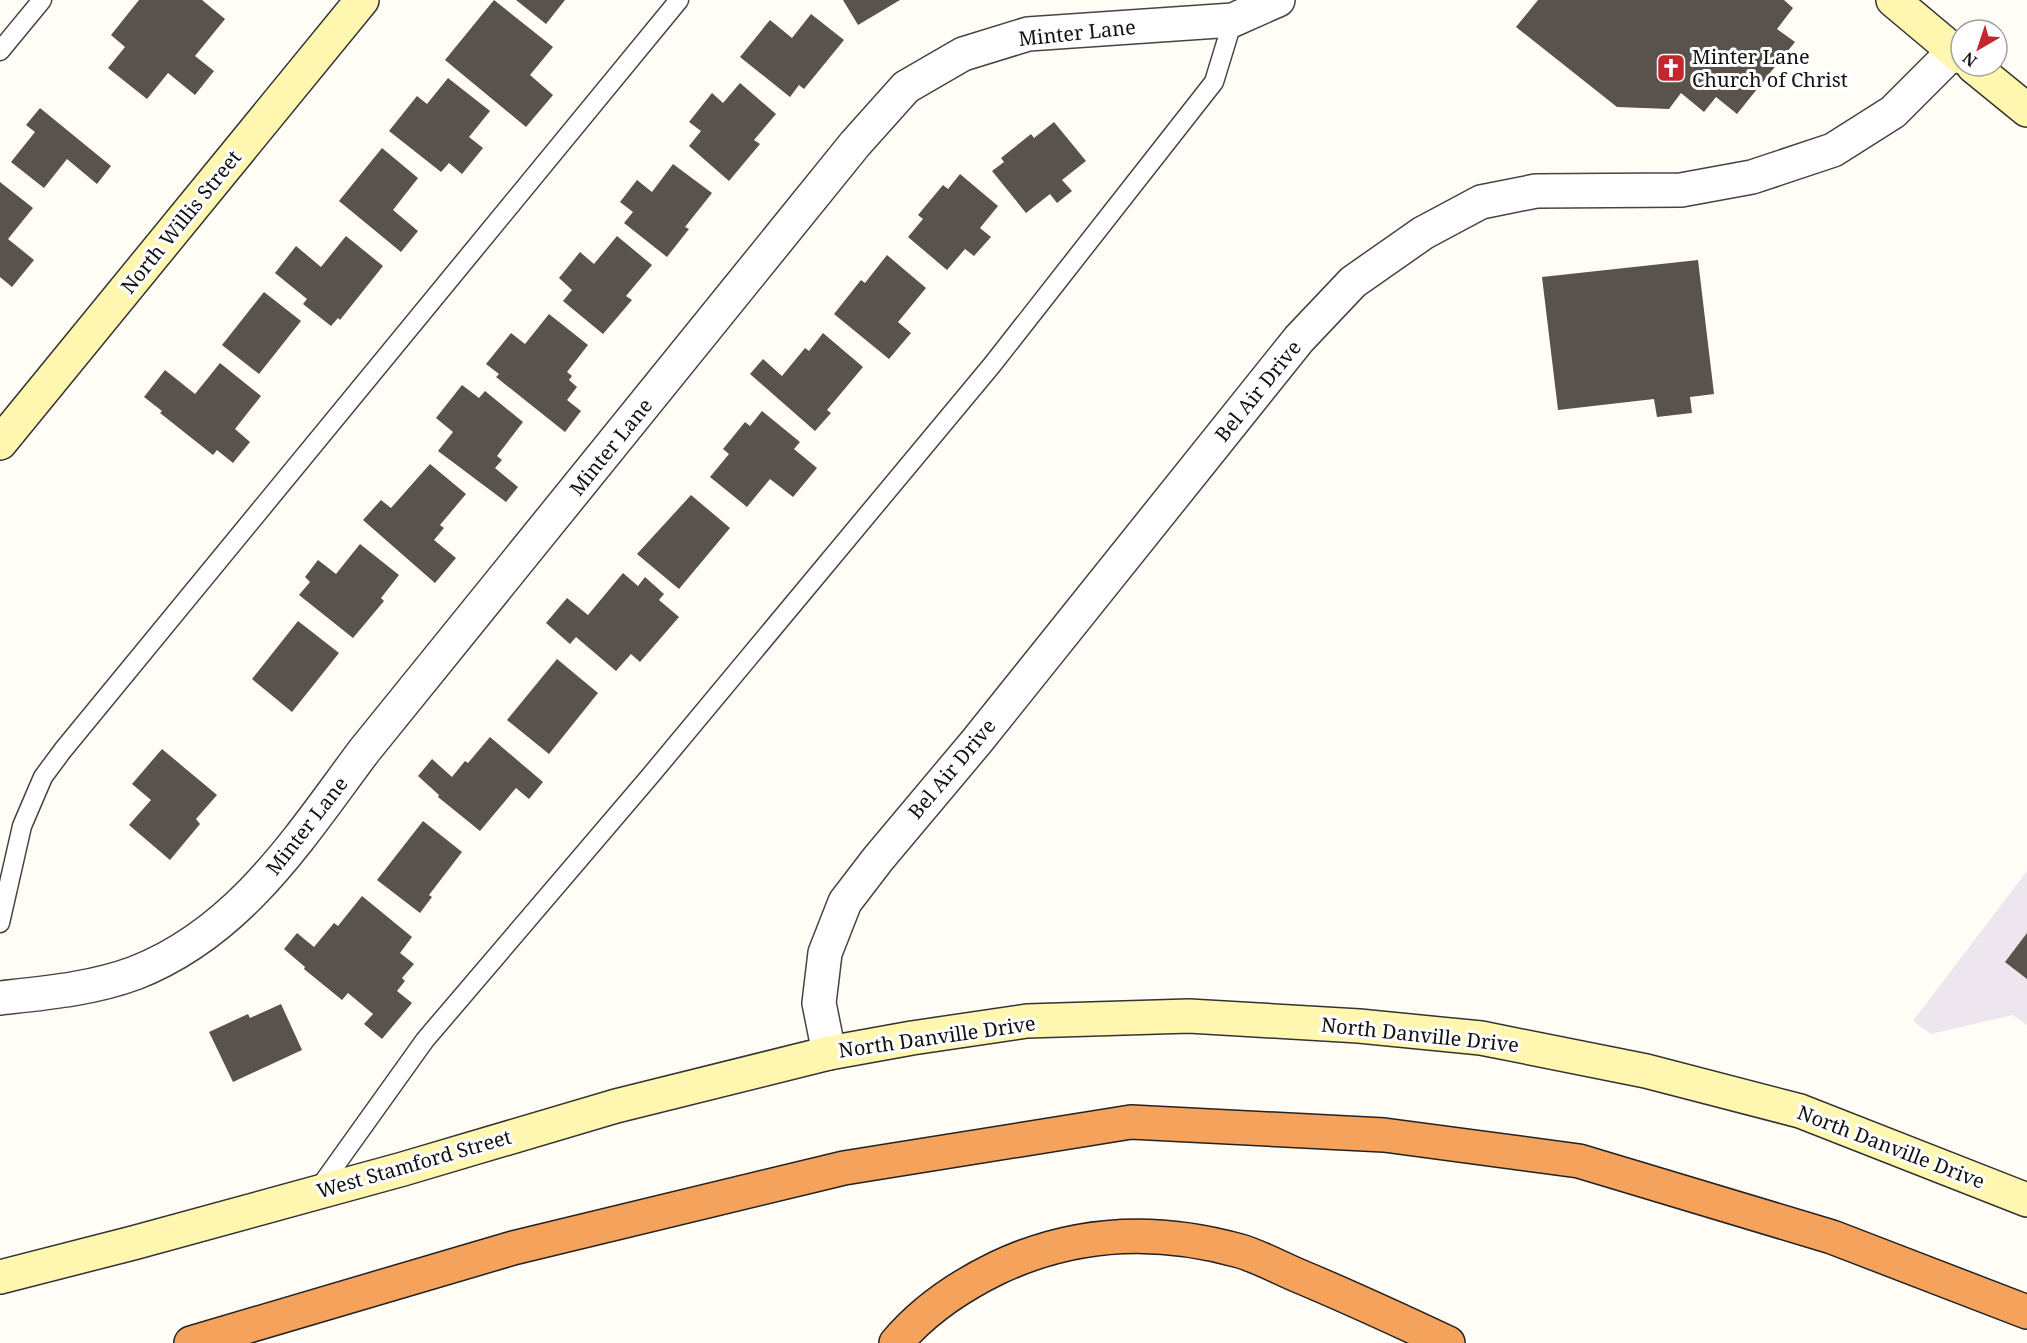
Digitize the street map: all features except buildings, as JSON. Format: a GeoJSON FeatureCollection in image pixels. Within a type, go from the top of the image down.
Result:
{"type":"FeatureCollection","features":[{"type":"Feature","properties":{"kind":"highway"},"geometry":{"type":"LineString","coordinates":[[192,1343],[513,1248],[844,1168],[1131,1122],[1384,1135],[1579,1161],[1832,1237],[2027,1312]]}},
{"type":"Feature","properties":{"kind":"highway"},"geometry":{"type":"LineString","coordinates":[[896,1343],[910,1327],[964,1285],[1017,1259],[1055,1246],[1107,1236],[1169,1237],[1241,1252],[1366,1304],[1448,1343]]}},
{"type":"Feature","properties":{"kind":"main road","name":"North Willis Street"},"geometry":{"type":"LineString","coordinates":[[0,443],[362,0]]}},
{"type":"Feature","properties":{"kind":"main road"},"geometry":{"type":"LineString","coordinates":[[1893,0],[1949,47]]}},
{"type":"Feature","properties":{"kind":"main road"},"geometry":{"type":"LineString","coordinates":[[1987,78],[2027,110]]}},
{"type":"Feature","properties":{"kind":"main road","name":"North Danville Drive"},"geometry":{"type":"LineString","coordinates":[[829,1053],[912,1038],[1027,1022],[1189,1016],[1359,1026],[1481,1038],[1646,1071],[1800,1111],[2027,1200]]}},
{"type":"Feature","properties":{"kind":"main road","name":"West Stamford Street"},"geometry":{"type":"LineString","coordinates":[[0,1277],[133,1243],[616,1106],[829,1053]]}},
{"type":"Feature","properties":{"kind":"street","name":"Minter Lane"},"geometry":{"type":"LineString","coordinates":[[0,998],[68,991],[133,974],[177,954],[218,926],[257,890],[364,751],[855,144],[906,87],[963,54],[1028,34],[1233,20],[1278,0]]}},
{"type":"Feature","properties":{"kind":"street","name":"Bel Air Drive"},"geometry":{"type":"LineString","coordinates":[[829,1053],[819,1003],[820,993],[825,953],[845,903],[878,859],[977,741],[1299,339],[1353,282],[1423,233],[1481,202],[1536,191],[1681,190],[1752,177],[1833,150],[1893,112],[1949,68]]}},
{"type":"Feature","properties":{"kind":"lane"},"geometry":{"type":"LineString","coordinates":[[0,51],[42,0]]}},
{"type":"Feature","properties":{"kind":"lane"},"geometry":{"type":"LineString","coordinates":[[0,923],[22,826],[43,777],[70,741],[679,0]]}},
{"type":"Feature","properties":{"kind":"lane"},"geometry":{"type":"LineString","coordinates":[[316,1192],[425,1040],[651,775],[984,374],[1214,82],[1233,20]]}},
{"type":"Feature","properties":{"kind":"shaded area"},"geometry":{"type":"Polygon","coordinates":[[[2027,871],[2027,1025],[2013,1015],[1931,1034],[1913,1021],[2027,871]]]}},
{"type":"Feature","properties":{"kind":"place","name":"Minter Lane Church of Christ"},"geometry":{"type":"Point","coordinates":[1671,68]}}]}
